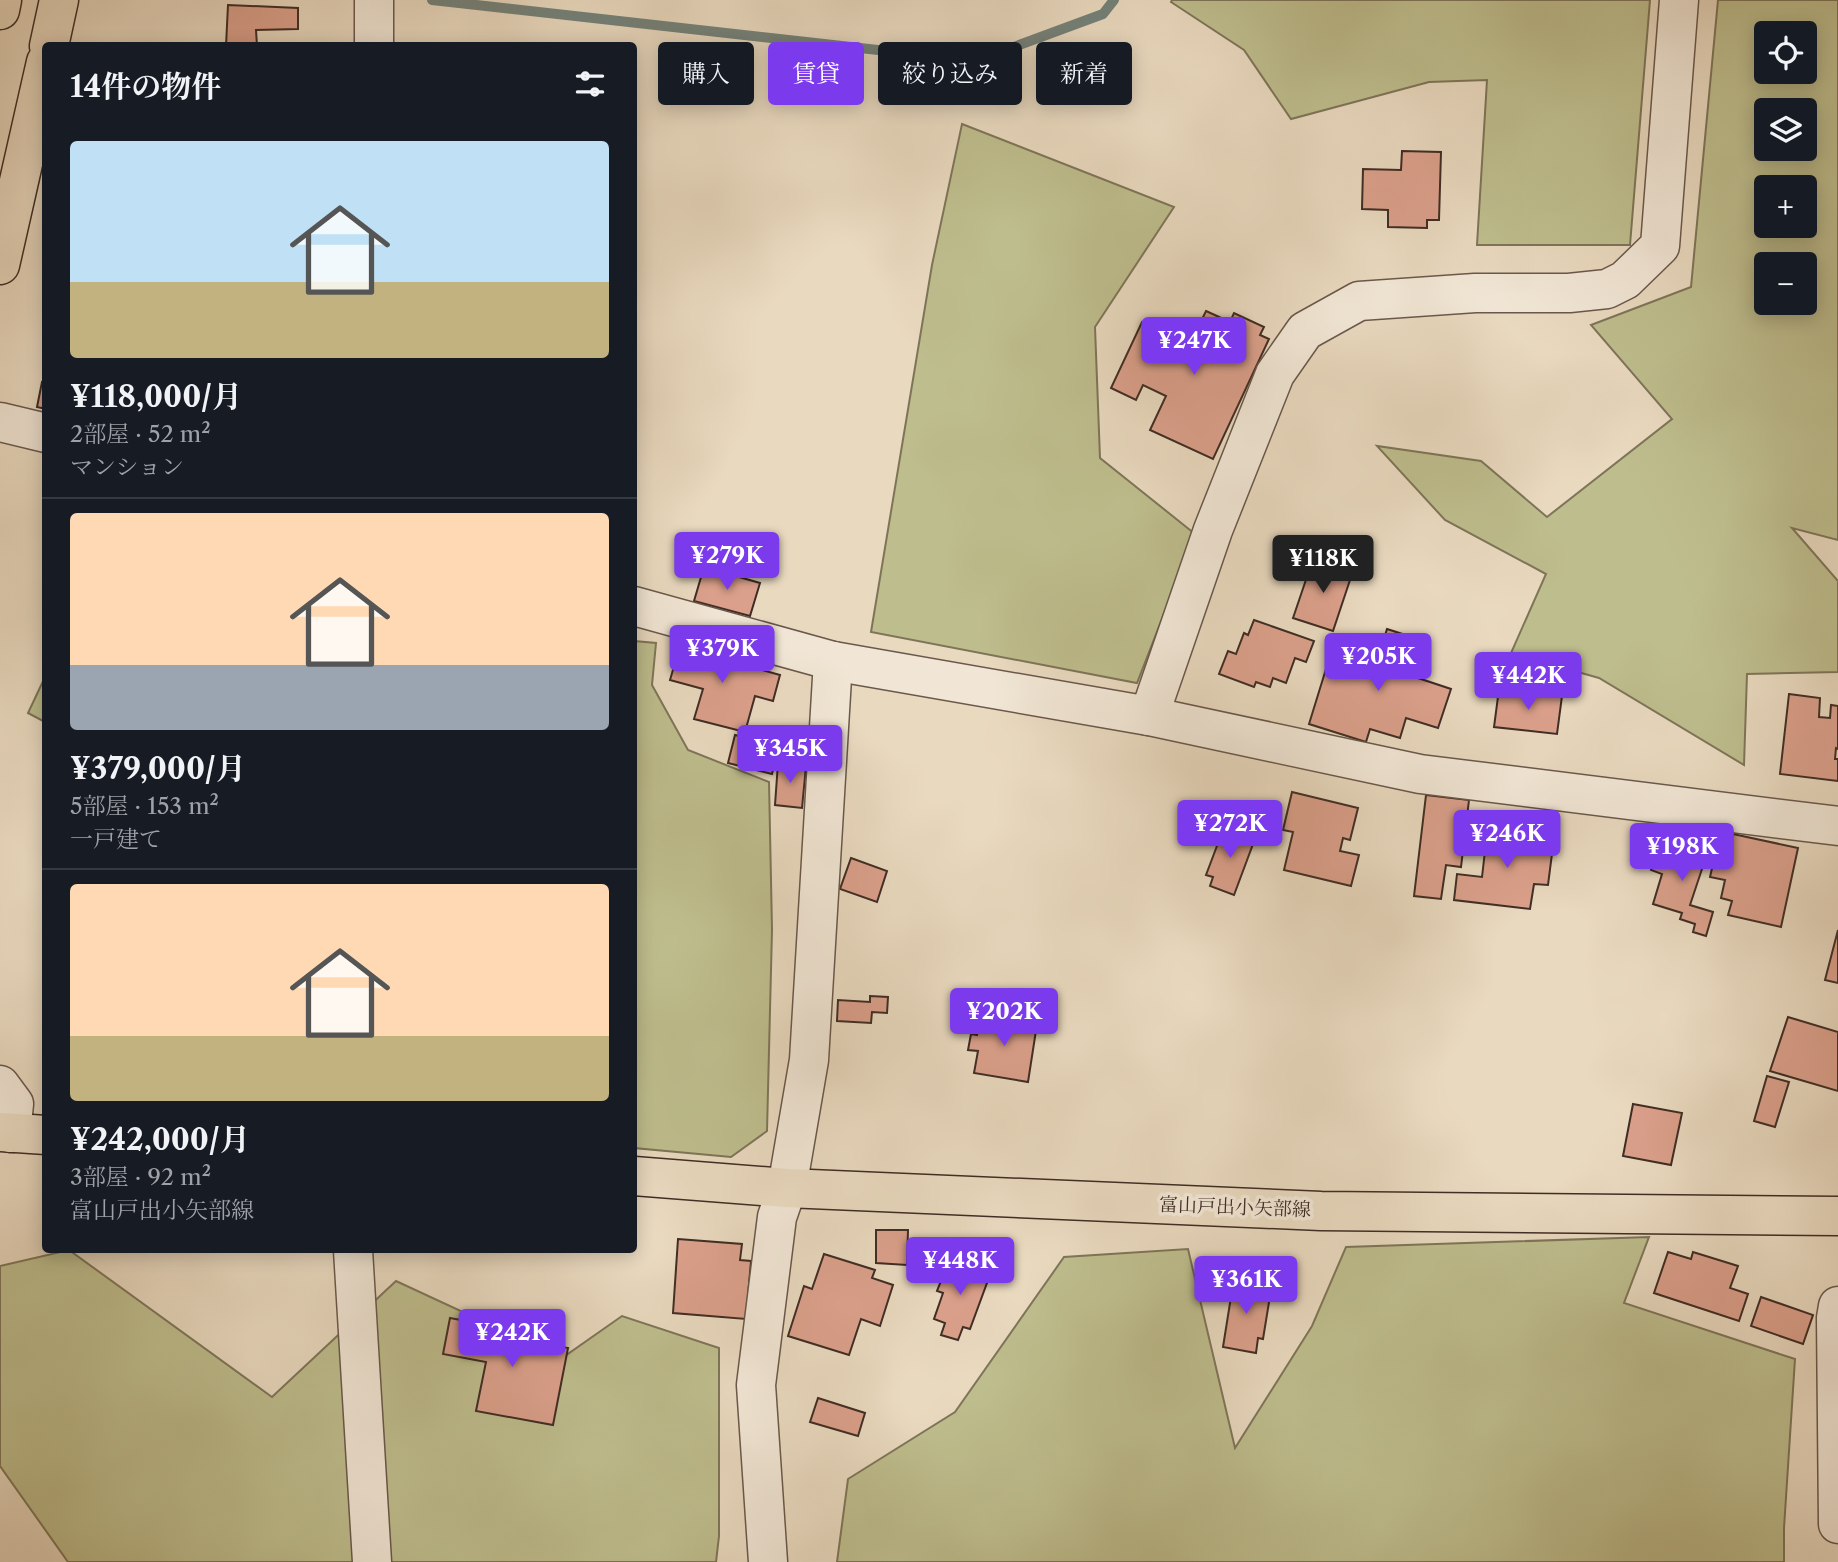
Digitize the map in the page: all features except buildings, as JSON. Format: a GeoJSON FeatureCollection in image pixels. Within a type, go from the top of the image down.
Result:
{"type":"FeatureCollection","features":[{"type":"Feature","properties":{"kind":"main road"},"geometry":{"type":"LineString","coordinates":[[50,42],[60,0]]}},
{"type":"Feature","properties":{"kind":"main road"},"geometry":{"type":"LineString","coordinates":[[0,265],[42,80]]}},
{"type":"Feature","properties":{"kind":"main road","name":"富山戸出小矢部線"},"geometry":{"type":"LineString","coordinates":[[637,1176],[787,1188],[1321,1211],[1838,1216]]}},
{"type":"Feature","properties":{"kind":"street"},"geometry":{"type":"LineString","coordinates":[[374,0],[374,42]]}},
{"type":"Feature","properties":{"kind":"street"},"geometry":{"type":"LineString","coordinates":[[1149,716],[1213,530],[1270,385],[1305,331],[1359,301],[1475,293],[1569,293],[1607,289],[1625,280],[1660,246],[1679,0]]}},
{"type":"Feature","properties":{"kind":"street"},"geometry":{"type":"LineString","coordinates":[[0,422],[42,432]]}},
{"type":"Feature","properties":{"kind":"street"},"geometry":{"type":"LineString","coordinates":[[637,607],[833,661],[1149,716],[1420,774],[1838,826]]}},
{"type":"Feature","properties":{"kind":"street"},"geometry":{"type":"LineString","coordinates":[[768,1562],[756,1385],[777,1217],[787,1188],[809,1060],[833,661]]}},
{"type":"Feature","properties":{"kind":"street"},"geometry":{"type":"LineString","coordinates":[[0,1085],[14,1104],[19,1133]]}},
{"type":"Feature","properties":{"kind":"street"},"geometry":{"type":"LineString","coordinates":[[353,1253],[372,1562]]}},
{"type":"Feature","properties":{"kind":"street"},"geometry":{"type":"LineString","coordinates":[[1838,1306],[1838,1524]]}},
{"type":"Feature","properties":{"kind":"shaded area"},"geometry":{"type":"Polygon","coordinates":[[[1650,0],[1630,245],[1477,245],[1487,80],[1429,82],[1291,119],[1244,50],[1171,2],[1650,0]]]}},
{"type":"Feature","properties":{"kind":"shaded area"},"geometry":{"type":"Polygon","coordinates":[[[1718,0],[1838,0],[1838,540],[1792,528],[1838,581],[1838,672],[1747,674],[1744,765],[1599,678],[1511,653],[1546,574],[1445,520],[1377,446],[1481,461],[1547,517],[1672,419],[1591,325],[1691,287],[1718,0]]]}},
{"type":"Feature","properties":{"kind":"shaded area"},"geometry":{"type":"Polygon","coordinates":[[[962,124],[1174,207],[1095,327],[1100,458],[1195,534],[1137,683],[871,632],[932,265],[962,124]]]}},
{"type":"Feature","properties":{"kind":"shaded area"},"geometry":{"type":"Polygon","coordinates":[[[637,641],[656,643],[652,685],[688,750],[769,782],[772,930],[767,1131],[731,1157],[637,1148],[637,641]]]}},
{"type":"Feature","properties":{"kind":"shaded area"},"geometry":{"type":"Polygon","coordinates":[[[42,683],[42,720],[28,713],[42,683]]]}},
{"type":"Feature","properties":{"kind":"shaded area"},"geometry":{"type":"Polygon","coordinates":[[[1649,1237],[1624,1303],[1795,1359],[1784,1562],[837,1562],[848,1479],[955,1412],[1064,1257],[1188,1249],[1235,1448],[1312,1326],[1346,1247],[1649,1237]]]}},
{"type":"Feature","properties":{"kind":"shaded area"},"geometry":{"type":"Polygon","coordinates":[[[56,1253],[73,1253],[272,1397],[396,1281],[562,1358],[622,1316],[719,1348],[719,1536],[716,1562],[68,1562],[0,1466],[0,1266],[56,1253]]]}},
{"type":"Feature","properties":{"kind":"waterway"},"geometry":{"type":"LineString","coordinates":[[432,0],[976,61],[1103,14],[1114,0]]}}]}
